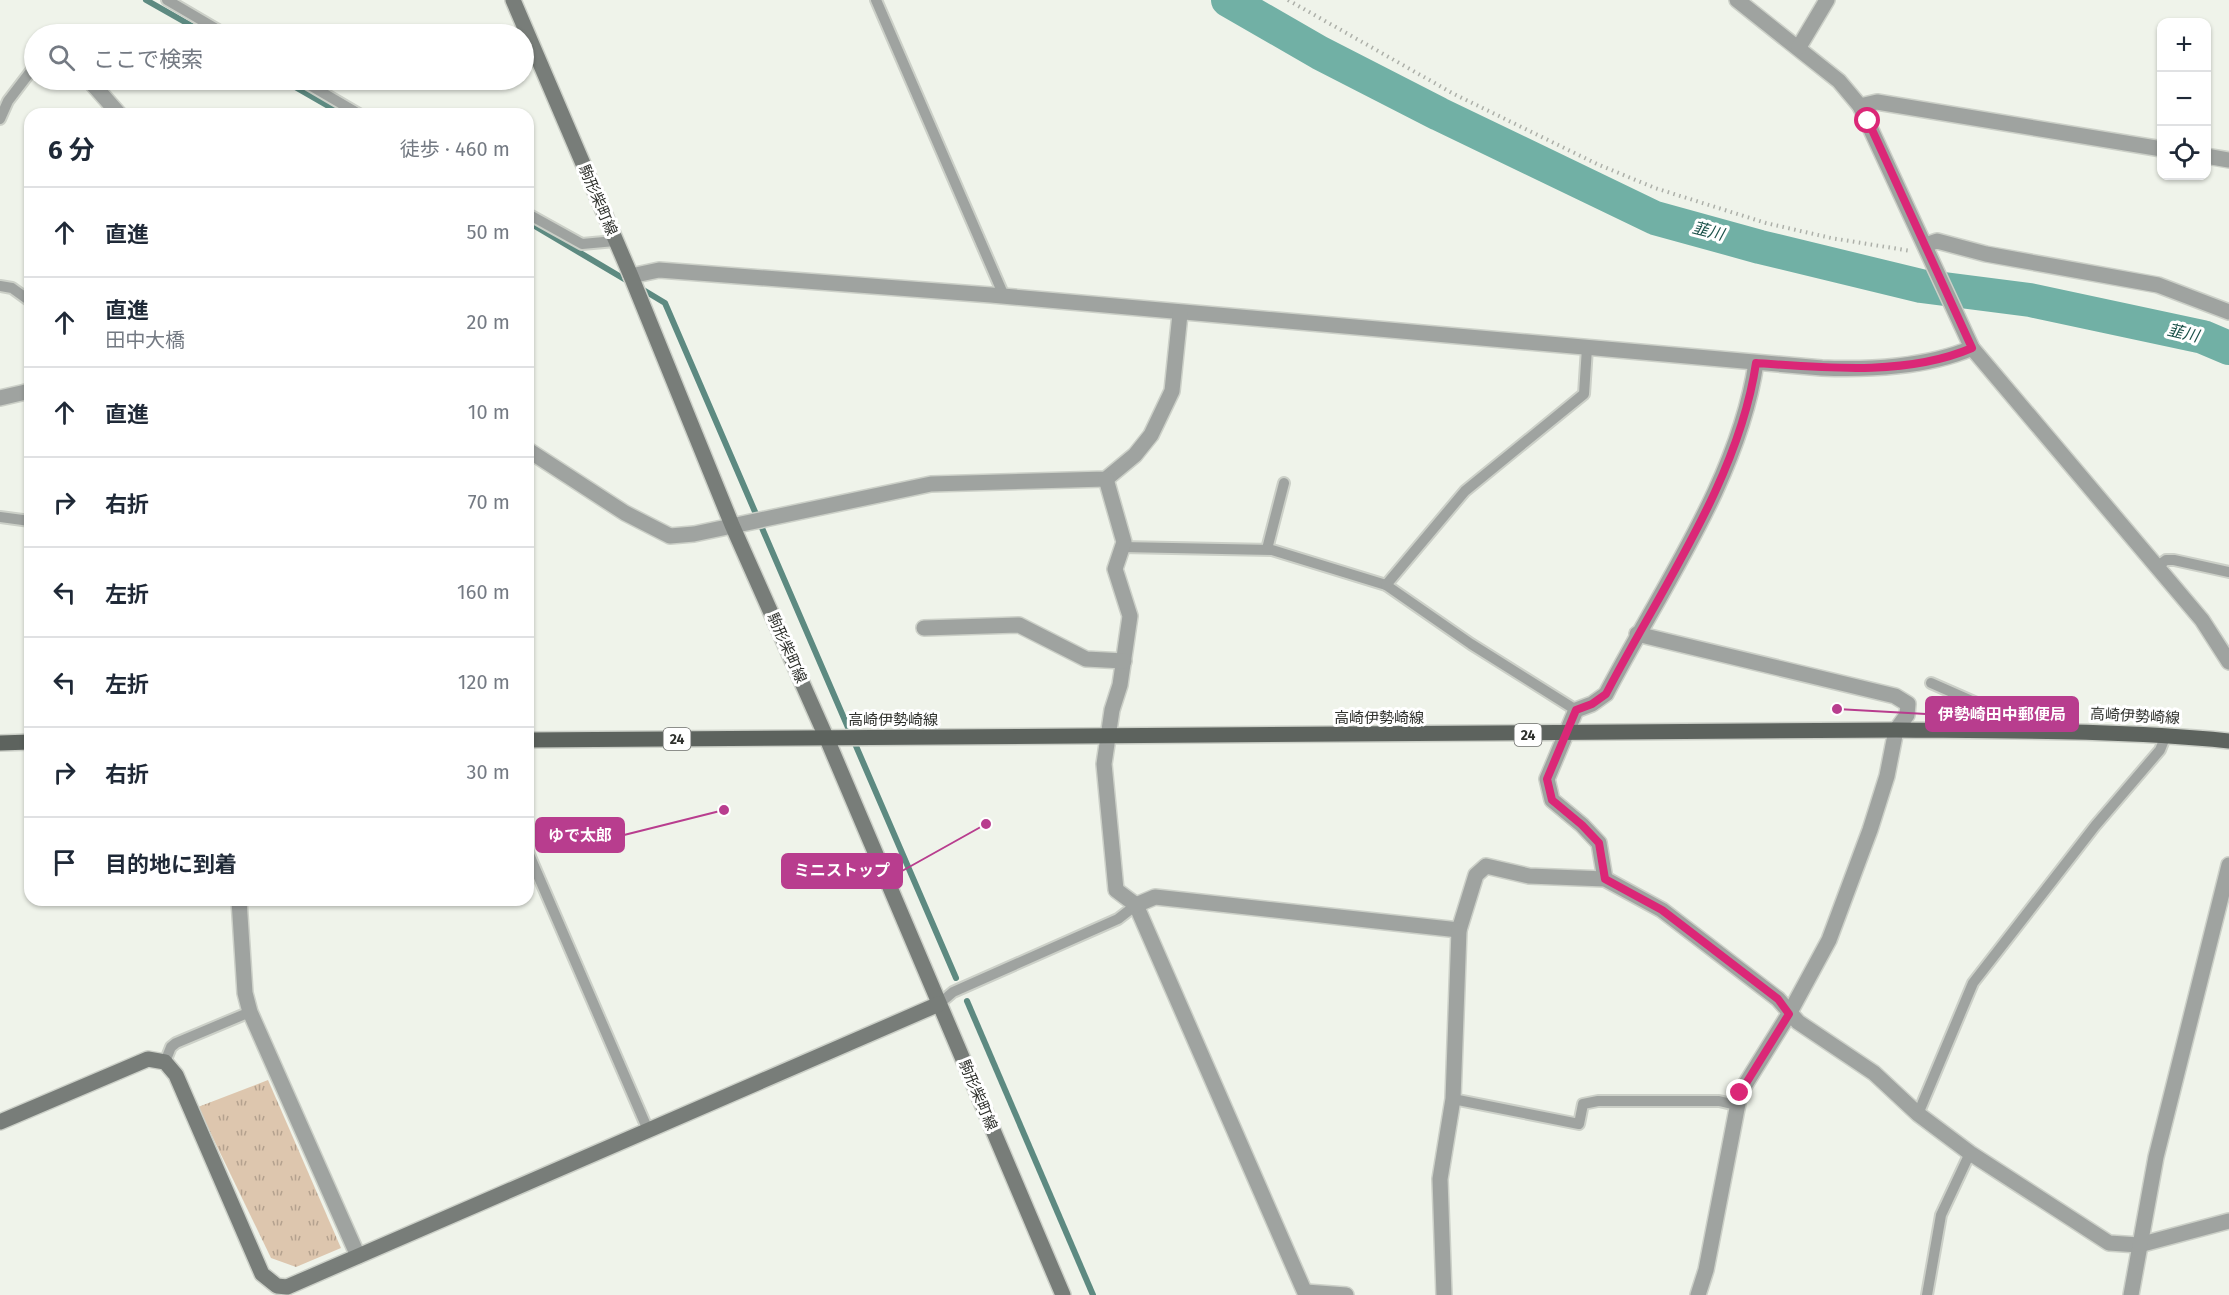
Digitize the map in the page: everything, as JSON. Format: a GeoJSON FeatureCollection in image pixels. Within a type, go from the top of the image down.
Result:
{"type":"FeatureCollection","features":[{"type":"Feature","properties":{"kind":"main road","name":"駒形柴町線"},"geometry":{"type":"LineString","coordinates":[[513,0],[523,24]]}},
{"type":"Feature","properties":{"kind":"main road","name":"駒形柴町線"},"geometry":{"type":"LineString","coordinates":[[534,50],[631,276],[732,525],[827,739],[1063,1295]]}},
{"type":"Feature","properties":{"kind":"main road","name":"高崎伊勢崎線"},"geometry":{"type":"LineString","coordinates":[[534,740],[1107,738],[1896,730],[2166,735],[2229,741]]}},
{"type":"Feature","properties":{"kind":"main road"},"geometry":{"type":"LineString","coordinates":[[0,743],[24,742]]}},
{"type":"Feature","properties":{"kind":"main road"},"geometry":{"type":"LineString","coordinates":[[0,1122],[148,1059],[165,1062],[176,1076],[255,1261],[269,1281],[287,1287],[939,1004]]}},
{"type":"Feature","properties":{"kind":"street"},"geometry":{"type":"LineString","coordinates":[[1737,0],[1839,81],[1860,106],[1972,348],[2202,620],[2229,662]]}},
{"type":"Feature","properties":{"kind":"street"},"geometry":{"type":"LineString","coordinates":[[1798,47],[1827,0]]}},
{"type":"Feature","properties":{"kind":"street"},"geometry":{"type":"LineString","coordinates":[[98,90],[114,108]]}},
{"type":"Feature","properties":{"kind":"street"},"geometry":{"type":"LineString","coordinates":[[1860,106],[1877,102],[2157,148]]}},
{"type":"Feature","properties":{"kind":"street"},"geometry":{"type":"LineString","coordinates":[[2211,157],[2229,160]]}},
{"type":"Feature","properties":{"kind":"street"},"geometry":{"type":"LineString","coordinates":[[1925,245],[1936,241],[1986,254],[2158,285],[2229,312]]}},
{"type":"Feature","properties":{"kind":"street"},"geometry":{"type":"LineString","coordinates":[[631,276],[659,270],[1004,296],[1179,314],[1822,368],[1875,368],[1956,355],[1972,348]]}},
{"type":"Feature","properties":{"kind":"street"},"geometry":{"type":"LineString","coordinates":[[534,454],[625,513],[670,536],[694,534],[932,484],[1106,479],[1135,455],[1151,435],[1172,391],[1179,314]]}},
{"type":"Feature","properties":{"kind":"street"},"geometry":{"type":"LineString","coordinates":[[1605,879],[1599,843],[1582,825],[1552,800],[1547,779],[1576,710],[1592,704],[1606,694],[1716,490],[1738,437],[1753,385],[1756,363]]}},
{"type":"Feature","properties":{"kind":"street"},"geometry":{"type":"LineString","coordinates":[[0,398],[24,392]]}},
{"type":"Feature","properties":{"kind":"street"},"geometry":{"type":"LineString","coordinates":[[1106,479],[1124,542],[1115,569],[1130,616],[1124,661],[1107,738],[1104,764],[1116,890],[1136,905],[1306,1294],[1346,1295]]}},
{"type":"Feature","properties":{"kind":"street"},"geometry":{"type":"LineString","coordinates":[[924,628],[1019,625],[1086,659],[1124,661]]}},
{"type":"Feature","properties":{"kind":"street"},"geometry":{"type":"LineString","coordinates":[[1637,634],[1895,696],[1908,704],[1907,715],[1896,730],[1887,776],[1870,830],[1833,929],[1789,1014],[1740,1093],[1718,1210],[1698,1295]]}},
{"type":"Feature","properties":{"kind":"street"},"geometry":{"type":"LineString","coordinates":[[2131,1295],[2156,1157],[2229,865]]}},
{"type":"Feature","properties":{"kind":"street"},"geometry":{"type":"LineString","coordinates":[[1444,1295],[1440,1179],[1453,1099],[1459,930],[1476,875],[1486,866],[1528,876],[1605,879],[1662,910],[1778,999],[1789,1014],[1874,1073],[1918,1114],[1970,1153],[2109,1243],[2139,1245],[2229,1221]]}},
{"type":"Feature","properties":{"kind":"street"},"geometry":{"type":"LineString","coordinates":[[1136,905],[1155,897],[1459,930]]}},
{"type":"Feature","properties":{"kind":"street"},"geometry":{"type":"LineString","coordinates":[[239,906],[245,993],[250,1012],[358,1256]]}},
{"type":"Feature","properties":{"kind":"lane"},"geometry":{"type":"LineString","coordinates":[[167,0],[208,24]]}},
{"type":"Feature","properties":{"kind":"lane"},"geometry":{"type":"LineString","coordinates":[[876,0],[1004,296]]}},
{"type":"Feature","properties":{"kind":"lane"},"geometry":{"type":"LineString","coordinates":[[0,119],[8,101],[24,80]]}},
{"type":"Feature","properties":{"kind":"lane"},"geometry":{"type":"LineString","coordinates":[[318,90],[349,108]]}},
{"type":"Feature","properties":{"kind":"lane"},"geometry":{"type":"LineString","coordinates":[[534,217],[582,244],[615,241]]}},
{"type":"Feature","properties":{"kind":"lane"},"geometry":{"type":"LineString","coordinates":[[0,286],[12,288],[24,297]]}},
{"type":"Feature","properties":{"kind":"lane"},"geometry":{"type":"LineString","coordinates":[[1386,585],[1465,491],[1584,394],[1587,348]]}},
{"type":"Feature","properties":{"kind":"lane"},"geometry":{"type":"LineString","coordinates":[[1267,549],[1284,483]]}},
{"type":"Feature","properties":{"kind":"lane"},"geometry":{"type":"LineString","coordinates":[[0,517],[24,519]]}},
{"type":"Feature","properties":{"kind":"lane"},"geometry":{"type":"LineString","coordinates":[[1122,547],[1267,549],[1386,585],[1471,644],[1576,710]]}},
{"type":"Feature","properties":{"kind":"lane"},"geometry":{"type":"LineString","coordinates":[[2157,566],[2166,560],[2174,560],[2229,572]]}},
{"type":"Feature","properties":{"kind":"lane"},"geometry":{"type":"LineString","coordinates":[[1931,683],[2006,716],[2016,731]]}},
{"type":"Feature","properties":{"kind":"lane"},"geometry":{"type":"LineString","coordinates":[[1918,1114],[1973,983],[2095,826],[2160,750],[2166,735]]}},
{"type":"Feature","properties":{"kind":"lane"},"geometry":{"type":"LineString","coordinates":[[534,866],[648,1130]]}},
{"type":"Feature","properties":{"kind":"lane"},"geometry":{"type":"LineString","coordinates":[[939,1004],[953,992],[1118,919],[1136,905]]}},
{"type":"Feature","properties":{"kind":"lane"},"geometry":{"type":"LineString","coordinates":[[165,1062],[171,1047],[176,1043],[250,1012]]}},
{"type":"Feature","properties":{"kind":"lane"},"geometry":{"type":"LineString","coordinates":[[1453,1099],[1579,1124],[1583,1104],[1598,1101],[1719,1101],[1736,1105]]}},
{"type":"Feature","properties":{"kind":"lane"},"geometry":{"type":"LineString","coordinates":[[1927,1295],[1941,1215],[1970,1153]]}},
{"type":"Feature","properties":{"kind":"path"},"geometry":{"type":"LineString","coordinates":[[1288,0],[1454,94],[1597,164],[1655,188],[1717,209],[1831,238],[1905,251],[1925,245]]}},
{"type":"Feature","properties":{"kind":"green space"},"geometry":{"type":"Polygon","coordinates":[[[268,1080],[341,1248],[296,1267],[271,1258],[198,1107],[268,1080]]]}},
{"type":"Feature","properties":{"kind":"waterway"},"geometry":{"type":"LineString","coordinates":[[146,0],[188,24]]}},
{"type":"Feature","properties":{"kind":"waterway","name":"韮川"},"geometry":{"type":"LineString","coordinates":[[1228,0],[1320,53],[1439,114],[1655,218],[1760,247],[1921,286],[2030,300],[2203,337],[2229,348]]}},
{"type":"Feature","properties":{"kind":"waterway"},"geometry":{"type":"LineString","coordinates":[[300,90],[332,108]]}},
{"type":"Feature","properties":{"kind":"waterway"},"geometry":{"type":"LineString","coordinates":[[534,226],[631,283]]}},
{"type":"Feature","properties":{"kind":"waterway"},"geometry":{"type":"LineString","coordinates":[[640,288],[665,303],[956,978]]}},
{"type":"Feature","properties":{"kind":"waterway"},"geometry":{"type":"LineString","coordinates":[[967,1001],[1093,1295]]}},
{"type":"Feature","properties":{"kind":"place","name":"伊勢崎田中郵便局"},"geometry":{"type":"Point","coordinates":[1837,709]}},
{"type":"Feature","properties":{"kind":"place","name":"ゆで太郎"},"geometry":{"type":"Point","coordinates":[724,810]}},
{"type":"Feature","properties":{"kind":"place","name":"ミニストップ"},"geometry":{"type":"Point","coordinates":[986,824]}},
{"type":"Feature","properties":{"kind":"route"},"geometry":{"type":"LineString","coordinates":[[1740,1093],[1789,1014],[1778,999],[1662,910],[1605,879],[1599,843],[1582,825],[1552,800],[1547,779],[1576,710],[1592,704],[1606,694],[1716,490],[1738,437],[1753,385],[1756,363],[1822,368],[1875,368],[1956,355],[1972,348],[1868,121]]}}]}
